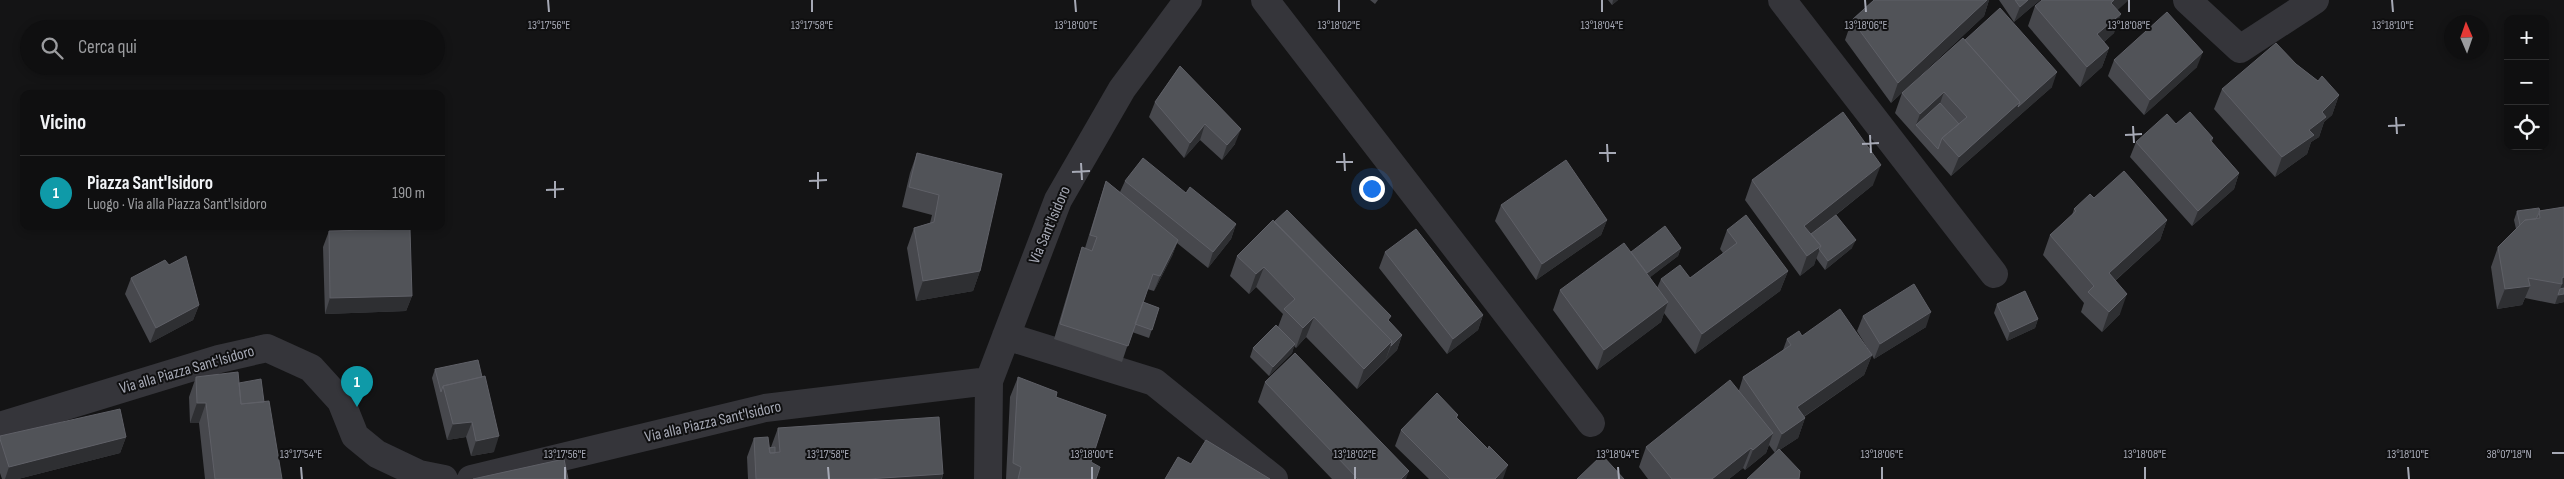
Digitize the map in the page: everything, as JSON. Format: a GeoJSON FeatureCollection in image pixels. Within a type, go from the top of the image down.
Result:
{"type":"FeatureCollection","features":[{"type":"Feature","properties":{"kind":"street","name":"Via Sant'Isidoro"},"geometry":{"type":"LineString","coordinates":[[988,479],[989,381],[1058,200],[1122,89],[1188,0]]}},
{"type":"Feature","properties":{"kind":"street"},"geometry":{"type":"LineString","coordinates":[[1265,0],[1591,423]]}},
{"type":"Feature","properties":{"kind":"street"},"geometry":{"type":"LineString","coordinates":[[1782,0],[1994,274]]}},
{"type":"Feature","properties":{"kind":"street"},"geometry":{"type":"LineString","coordinates":[[2187,0],[2240,49],[2315,0]]}},
{"type":"Feature","properties":{"kind":"street"},"geometry":{"type":"LineString","coordinates":[[1006,336],[1154,382],[1274,479]]}},
{"type":"Feature","properties":{"kind":"street","name":"Via alla Piazza Sant'Isidoro"},"geometry":{"type":"LineString","coordinates":[[0,426],[219,359],[267,348],[311,368],[341,401],[355,436],[377,454],[419,474],[444,479]]}},
{"type":"Feature","properties":{"kind":"street","name":"Via alla Piazza Sant'Isidoro"},"geometry":{"type":"LineString","coordinates":[[471,479],[765,408],[989,381]]}},
{"type":"Feature","properties":{"kind":"building"},"geometry":{"type":"Polygon","coordinates":[[[1874,0],[1987,0],[1898,83],[1852,20],[1874,0]]]}},
{"type":"Feature","properties":{"kind":"building"},"geometry":{"type":"Polygon","coordinates":[[[2015,0],[2028,0],[2020,7],[2015,0]]]}},
{"type":"Feature","properties":{"kind":"building"},"geometry":{"type":"Polygon","coordinates":[[[2042,0],[2114,0],[2111,3],[2121,14],[2097,34],[2109,48],[2087,67],[2035,6],[2042,0]]]}},
{"type":"Feature","properties":{"kind":"building"},"geometry":{"type":"Polygon","coordinates":[[[2000,8],[2057,72],[2018,107],[2020,102],[1965,40],[2000,8]]]}},
{"type":"Feature","properties":{"kind":"building"},"geometry":{"type":"Polygon","coordinates":[[[2167,12],[2203,52],[2150,100],[2114,60],[2167,12]]]}},
{"type":"Feature","properties":{"kind":"building"},"geometry":{"type":"Polygon","coordinates":[[[1963,38],[2020,102],[1959,157],[1942,138],[1967,117],[1944,92],[1920,114],[1902,93],[1963,38]]]}},
{"type":"Feature","properties":{"kind":"building"},"geometry":{"type":"Polygon","coordinates":[[[2276,43],[2296,64],[2318,81],[2322,76],[2339,95],[2322,112],[2326,117],[2309,130],[2314,135],[2282,157],[2222,89],[2276,43]]]}},
{"type":"Feature","properties":{"kind":"building"},"geometry":{"type":"Polygon","coordinates":[[[1180,66],[1241,129],[1227,145],[1205,124],[1190,143],[1155,102],[1180,66]]]}},
{"type":"Feature","properties":{"kind":"building"},"geometry":{"type":"Polygon","coordinates":[[[1940,103],[1959,124],[1942,138],[1938,149],[1916,125],[1940,103]]]}},
{"type":"Feature","properties":{"kind":"building"},"geometry":{"type":"Polygon","coordinates":[[[1843,112],[1881,165],[1804,226],[1821,246],[1807,256],[1752,180],[1843,112]]]}},
{"type":"Feature","properties":{"kind":"building"},"geometry":{"type":"Polygon","coordinates":[[[2190,112],[2213,138],[2210,140],[2239,173],[2198,211],[2136,142],[2167,114],[2176,124],[2190,112]]]}},
{"type":"Feature","properties":{"kind":"building"},"geometry":{"type":"Polygon","coordinates":[[[917,153],[1002,174],[980,271],[923,281],[914,228],[934,222],[939,195],[909,187],[917,153]]]}},
{"type":"Feature","properties":{"kind":"building"},"geometry":{"type":"Polygon","coordinates":[[[1143,158],[1186,193],[1190,187],[1236,224],[1213,252],[1125,181],[1143,158]]]}},
{"type":"Feature","properties":{"kind":"building"},"geometry":{"type":"Polygon","coordinates":[[[1566,160],[1607,220],[1542,264],[1501,205],[1566,160]]]}},
{"type":"Feature","properties":{"kind":"building"},"geometry":{"type":"Polygon","coordinates":[[[2124,171],[2167,220],[2109,273],[2127,294],[2109,312],[2088,292],[2094,286],[2050,235],[2076,211],[2074,209],[2090,194],[2094,198],[2124,171]]]}},
{"type":"Feature","properties":{"kind":"building"},"geometry":{"type":"Polygon","coordinates":[[[1106,181],[1178,240],[1160,276],[1153,274],[1128,346],[1060,324],[1082,247],[1092,251],[1097,237],[1090,235],[1106,181]]]}},
{"type":"Feature","properties":{"kind":"building"},"geometry":{"type":"Polygon","coordinates":[[[2564,207],[2564,277],[2562,278],[2562,284],[2528,278],[2530,286],[2505,289],[2498,247],[2525,220],[2540,218],[2539,211],[2564,207]]]}},
{"type":"Feature","properties":{"kind":"building"},"geometry":{"type":"Polygon","coordinates":[[[2539,208],[2540,211],[2536,219],[2525,220],[2520,225],[2517,211],[2539,208]]]}},
{"type":"Feature","properties":{"kind":"building"},"geometry":{"type":"Polygon","coordinates":[[[1287,210],[1391,316],[1388,320],[1402,335],[1391,346],[1392,341],[1274,222],[1287,210]]]}},
{"type":"Feature","properties":{"kind":"building"},"geometry":{"type":"Polygon","coordinates":[[[1746,215],[1788,271],[1702,334],[1661,279],[1680,265],[1690,278],[1737,243],[1727,230],[1746,215]]]}},
{"type":"Feature","properties":{"kind":"building"},"geometry":{"type":"Polygon","coordinates":[[[1836,215],[1856,240],[1828,261],[1819,249],[1821,246],[1811,234],[1836,215]]]}},
{"type":"Feature","properties":{"kind":"building"},"geometry":{"type":"Polygon","coordinates":[[[1273,220],[1392,341],[1364,369],[1314,317],[1303,328],[1284,309],[1295,299],[1264,267],[1256,274],[1237,256],[1273,220]]]}},
{"type":"Feature","properties":{"kind":"building"},"geometry":{"type":"Polygon","coordinates":[[[1665,226],[1681,248],[1647,273],[1631,252],[1665,226]]]}},
{"type":"Feature","properties":{"kind":"building"},"geometry":{"type":"Polygon","coordinates":[[[1416,229],[1483,315],[1453,339],[1385,252],[1416,229]]]}},
{"type":"Feature","properties":{"kind":"building"},"geometry":{"type":"Polygon","coordinates":[[[410,230],[412,296],[330,298],[329,231],[410,230]]]}},
{"type":"Feature","properties":{"kind":"building"},"geometry":{"type":"Polygon","coordinates":[[[1624,243],[1668,302],[1604,350],[1560,290],[1624,243]]]}},
{"type":"Feature","properties":{"kind":"building"},"geometry":{"type":"Polygon","coordinates":[[[186,256],[199,305],[156,328],[131,278],[165,260],[169,265],[186,256]]]}},
{"type":"Feature","properties":{"kind":"building"},"geometry":{"type":"Polygon","coordinates":[[[1914,284],[1931,312],[1880,344],[1863,316],[1914,284]]]}},
{"type":"Feature","properties":{"kind":"building"},"geometry":{"type":"Polygon","coordinates":[[[2564,288],[2564,294],[2558,295],[2560,289],[2564,288]]]}},
{"type":"Feature","properties":{"kind":"building"},"geometry":{"type":"Polygon","coordinates":[[[2025,291],[2038,319],[2010,332],[1997,304],[2025,291]]]}},
{"type":"Feature","properties":{"kind":"building"},"geometry":{"type":"Polygon","coordinates":[[[1143,302],[1159,308],[1152,330],[1135,324],[1143,302]]]}},
{"type":"Feature","properties":{"kind":"building"},"geometry":{"type":"Polygon","coordinates":[[[1840,309],[1872,355],[1797,407],[1805,418],[1782,434],[1743,377],[1791,345],[1787,339],[1799,331],[1802,336],[1840,309]]]}},
{"type":"Feature","properties":{"kind":"building"},"geometry":{"type":"Polygon","coordinates":[[[1276,325],[1295,344],[1273,367],[1253,348],[1276,325]]]}},
{"type":"Feature","properties":{"kind":"building"},"geometry":{"type":"Polygon","coordinates":[[[1295,353],[1409,471],[1401,479],[1358,479],[1265,382],[1295,353]]]}},
{"type":"Feature","properties":{"kind":"building"},"geometry":{"type":"Polygon","coordinates":[[[478,360],[482,377],[443,386],[441,392],[435,369],[478,360]]]}},
{"type":"Feature","properties":{"kind":"building"},"geometry":{"type":"Polygon","coordinates":[[[238,372],[241,404],[269,401],[282,479],[215,479],[206,403],[197,403],[196,377],[238,372]]]}},
{"type":"Feature","properties":{"kind":"building"},"geometry":{"type":"Polygon","coordinates":[[[485,376],[499,436],[476,441],[472,422],[453,424],[443,386],[485,376]]]}},
{"type":"Feature","properties":{"kind":"building"},"geometry":{"type":"Polygon","coordinates":[[[1018,377],[1057,392],[1056,397],[1106,415],[1091,462],[1100,467],[1096,479],[1018,479],[1021,467],[1013,463],[1018,377]]]}},
{"type":"Feature","properties":{"kind":"building"},"geometry":{"type":"Polygon","coordinates":[[[261,379],[264,402],[241,404],[239,383],[261,379]]]}},
{"type":"Feature","properties":{"kind":"building"},"geometry":{"type":"Polygon","coordinates":[[[1730,380],[1773,433],[1753,450],[1751,448],[1712,479],[1672,479],[1646,447],[1730,380]]]}},
{"type":"Feature","properties":{"kind":"building"},"geometry":{"type":"Polygon","coordinates":[[[1437,393],[1458,415],[1456,417],[1488,449],[1489,446],[1508,465],[1495,479],[1450,479],[1401,430],[1437,393]]]}},
{"type":"Feature","properties":{"kind":"building"},"geometry":{"type":"Polygon","coordinates":[[[120,409],[126,437],[9,467],[0,436],[120,409]]]}},
{"type":"Feature","properties":{"kind":"building"},"geometry":{"type":"Polygon","coordinates":[[[939,417],[943,474],[868,479],[756,479],[754,438],[768,437],[770,453],[780,452],[778,428],[939,417]]]}},
{"type":"Feature","properties":{"kind":"building"},"geometry":{"type":"Polygon","coordinates":[[[1206,440],[1270,479],[1165,479],[1178,457],[1191,464],[1206,440]]]}},
{"type":"Feature","properties":{"kind":"building"},"geometry":{"type":"Polygon","coordinates":[[[775,447],[775,453],[770,453],[769,448],[775,447]]]}},
{"type":"Feature","properties":{"kind":"building"},"geometry":{"type":"Polygon","coordinates":[[[1779,449],[1800,471],[1799,479],[1747,479],[1779,449]]]}},
{"type":"Feature","properties":{"kind":"building"},"geometry":{"type":"Polygon","coordinates":[[[1602,455],[1624,479],[1577,479],[1602,455]]]}},
{"type":"Feature","properties":{"kind":"building"},"geometry":{"type":"Polygon","coordinates":[[[564,459],[568,479],[473,479],[564,459]]]}},
{"type":"Feature","properties":{"kind":"place","name":"Piazza Sant'Isidoro"},"geometry":{"type":"Point","coordinates":[357,407]}}]}
